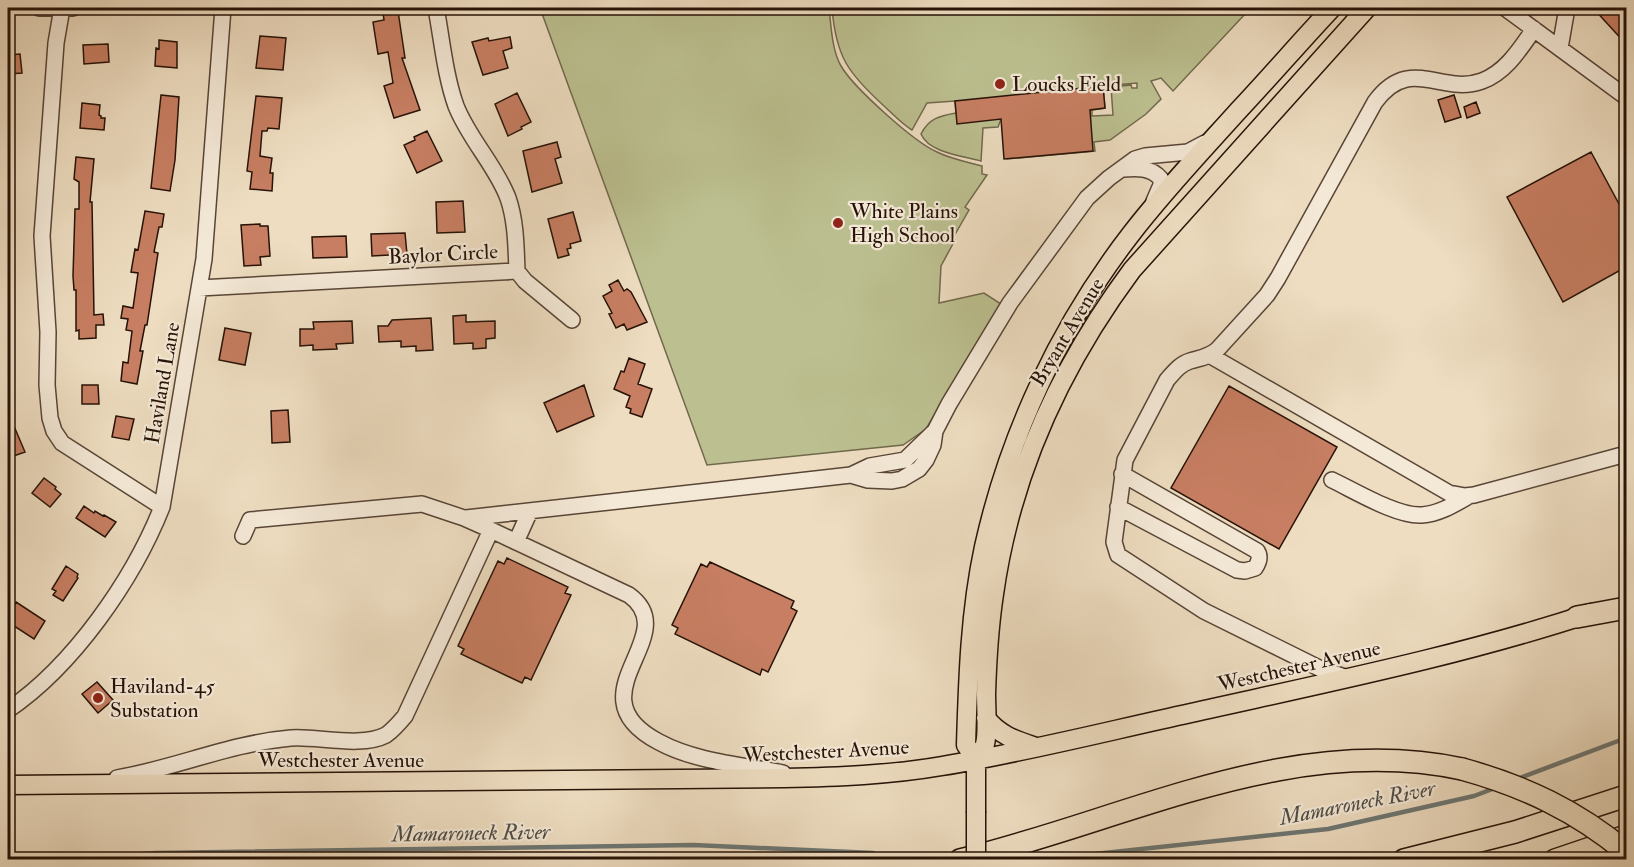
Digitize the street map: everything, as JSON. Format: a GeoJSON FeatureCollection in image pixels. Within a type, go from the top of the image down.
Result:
{"type":"FeatureCollection","features":[{"type":"Feature","properties":{"kind":"highway"},"geometry":{"type":"LineString","coordinates":[[1576,617],[1626,608]]}},
{"type":"Feature","properties":{"kind":"highway"},"geometry":{"type":"LineString","coordinates":[[960,860],[1204,787],[1281,770],[1335,762],[1378,759],[1424,762],[1462,769],[1509,783],[1579,817],[1626,852]]}},
{"type":"Feature","properties":{"kind":"highway"},"geometry":{"type":"LineString","coordinates":[[1404,860],[1515,832],[1626,796]]}},
{"type":"Feature","properties":{"kind":"highway"},"geometry":{"type":"LineString","coordinates":[[1555,860],[1626,836]]}},
{"type":"Feature","properties":{"kind":"main road","name":"Bryant Avenue"},"geometry":{"type":"LineString","coordinates":[[976,760],[966,745],[970,634],[978,580],[994,504],[1030,404],[1062,341],[1101,276],[1148,213],[1332,8]]}},
{"type":"Feature","properties":{"kind":"main road","name":"Bryant Avenue"},"geometry":{"type":"LineString","coordinates":[[976,860],[976,760],[985,744],[989,627],[1006,530],[1041,424],[1071,362],[1102,310],[1132,270],[1367,8]]}},
{"type":"Feature","properties":{"kind":"main road","name":"Westchester Avenue"},"geometry":{"type":"LineString","coordinates":[[8,785],[810,778],[889,773],[976,760],[1349,678],[1475,647],[1626,601]]}},
{"type":"Feature","properties":{"kind":"main road"},"geometry":{"type":"LineString","coordinates":[[986,717],[1008,738],[1036,747]]}},
{"type":"Feature","properties":{"kind":"street"},"geometry":{"type":"LineString","coordinates":[[39,8],[73,8]]}},
{"type":"Feature","properties":{"kind":"street"},"geometry":{"type":"LineString","coordinates":[[62,8],[56,43],[42,236],[50,418],[62,443],[162,507]]}},
{"type":"Feature","properties":{"kind":"street","name":"Haviland Lane"},"geometry":{"type":"LineString","coordinates":[[9,705],[31,693],[62,664],[109,604],[142,551],[162,507],[204,259],[224,8]]}},
{"type":"Feature","properties":{"kind":"street","name":"Baylor Circle"},"geometry":{"type":"LineString","coordinates":[[200,288],[516,271],[515,236],[507,196],[457,109],[448,80],[436,8]]}},
{"type":"Feature","properties":{"kind":"street"},"geometry":{"type":"LineString","coordinates":[[1560,48],[1567,8]]}},
{"type":"Feature","properties":{"kind":"street"},"geometry":{"type":"LineString","coordinates":[[1509,9],[1626,97]]}},
{"type":"Feature","properties":{"kind":"street"},"geometry":{"type":"LineString","coordinates":[[1349,678],[1320,669],[1204,611],[1122,560],[1114,542],[1125,460],[1167,380],[1188,362],[1211,356],[1270,289],[1375,102],[1386,89],[1392,83],[1408,78],[1458,83],[1481,81],[1510,61],[1534,29]]}},
{"type":"Feature","properties":{"kind":"street"},"geometry":{"type":"LineString","coordinates":[[464,518],[851,475],[868,480],[902,479],[919,469],[926,460],[933,445],[935,431],[1010,303],[1051,244],[1087,198],[1135,159],[1188,152],[1213,139]]}},
{"type":"Feature","properties":{"kind":"street"},"geometry":{"type":"LineString","coordinates":[[1123,169],[1145,168],[1161,179],[1161,185],[1148,213]]}},
{"type":"Feature","properties":{"kind":"street"},"geometry":{"type":"LineString","coordinates":[[516,271],[572,320]]}},
{"type":"Feature","properties":{"kind":"street"},"geometry":{"type":"LineString","coordinates":[[1211,356],[1449,493],[1469,496]]}},
{"type":"Feature","properties":{"kind":"street"},"geometry":{"type":"LineString","coordinates":[[1332,480],[1397,510],[1422,515],[1444,510],[1469,496],[1626,454]]}},
{"type":"Feature","properties":{"kind":"street"},"geometry":{"type":"LineString","coordinates":[[1118,507],[1237,570],[1245,571],[1255,568],[1260,559],[1257,550],[1122,474]]}},
{"type":"Feature","properties":{"kind":"street"},"geometry":{"type":"LineString","coordinates":[[243,536],[250,520],[422,504],[464,518],[628,595],[639,603],[644,614],[644,639],[626,679],[624,701],[626,713],[631,721],[645,732],[659,742],[698,756],[810,778]]}},
{"type":"Feature","properties":{"kind":"street"},"geometry":{"type":"LineString","coordinates":[[516,542],[530,511]]}},
{"type":"Feature","properties":{"kind":"street"},"geometry":{"type":"LineString","coordinates":[[80,784],[152,772],[264,741],[293,738],[370,740],[388,733],[405,716],[491,530]]}},
{"type":"Feature","properties":{"kind":"green space","name":"White Plains High School"},"geometry":{"type":"Polygon","coordinates":[[[540,8],[829,8],[832,38],[838,60],[858,87],[900,126],[927,146],[948,157],[982,166],[982,174],[987,175],[965,207],[969,210],[941,266],[939,303],[984,293],[1001,304],[926,429],[903,445],[707,465],[540,8]]]}},
{"type":"Feature","properties":{"kind":"green space","name":"Loucks Field"},"geometry":{"type":"Polygon","coordinates":[[[832,8],[1256,8],[1250,14],[1246,13],[1173,91],[1161,78],[1151,81],[1161,99],[1146,114],[1110,140],[1094,142],[1095,151],[1007,159],[1004,122],[1001,119],[998,127],[983,128],[981,161],[939,150],[931,146],[921,134],[928,124],[936,119],[956,113],[955,101],[927,103],[912,130],[861,84],[846,63],[834,25],[832,8]],[[1137,83],[1103,86],[1105,108],[1092,110],[1092,116],[1113,115],[1111,87],[1131,85],[1132,88],[1137,88],[1137,83]]]}},
{"type":"Feature","properties":{"kind":"building"},"geometry":{"type":"Polygon","coordinates":[[[1593,8],[1626,8],[1626,44],[1593,8]]]}},
{"type":"Feature","properties":{"kind":"building"},"geometry":{"type":"Polygon","coordinates":[[[398,11],[405,58],[402,58],[420,110],[394,118],[384,86],[393,83],[388,52],[378,54],[373,22],[384,20],[383,13],[398,11]]]}},
{"type":"Feature","properties":{"kind":"building"},"geometry":{"type":"Polygon","coordinates":[[[260,36],[286,38],[283,70],[256,68],[260,36]]]}},
{"type":"Feature","properties":{"kind":"building"},"geometry":{"type":"Polygon","coordinates":[[[510,37],[512,48],[503,51],[508,68],[483,75],[472,42],[488,38],[489,41],[510,37]]]}},
{"type":"Feature","properties":{"kind":"building"},"geometry":{"type":"Polygon","coordinates":[[[159,40],[177,42],[177,68],[155,66],[159,40]]]}},
{"type":"Feature","properties":{"kind":"building"},"geometry":{"type":"Polygon","coordinates":[[[108,44],[109,62],[84,64],[83,45],[108,44]]]}},
{"type":"Feature","properties":{"kind":"building"},"geometry":{"type":"Polygon","coordinates":[[[20,54],[22,73],[8,74],[8,55],[20,54]]]}},
{"type":"Feature","properties":{"kind":"building"},"geometry":{"type":"Polygon","coordinates":[[[1103,86],[1105,108],[1090,110],[1093,151],[1004,159],[1001,119],[957,124],[955,101],[1103,86]]]}},
{"type":"Feature","properties":{"kind":"building"},"geometry":{"type":"Polygon","coordinates":[[[517,93],[531,122],[508,136],[495,104],[517,93]]]}},
{"type":"Feature","properties":{"kind":"building"},"geometry":{"type":"Polygon","coordinates":[[[161,95],[179,97],[175,160],[170,191],[151,188],[161,95]]]}},
{"type":"Feature","properties":{"kind":"building"},"geometry":{"type":"Polygon","coordinates":[[[1454,95],[1461,117],[1445,122],[1438,100],[1454,95]]]}},
{"type":"Feature","properties":{"kind":"building"},"geometry":{"type":"Polygon","coordinates":[[[256,96],[282,98],[279,129],[268,128],[267,131],[262,131],[260,156],[272,158],[270,173],[273,173],[272,191],[250,189],[252,172],[247,171],[256,96]]]}},
{"type":"Feature","properties":{"kind":"building"},"geometry":{"type":"Polygon","coordinates":[[[1476,102],[1480,113],[1467,118],[1464,107],[1476,102]]]}},
{"type":"Feature","properties":{"kind":"building"},"geometry":{"type":"Polygon","coordinates":[[[82,103],[100,105],[99,115],[105,118],[104,130],[80,128],[82,103]]]}},
{"type":"Feature","properties":{"kind":"building"},"geometry":{"type":"Polygon","coordinates":[[[427,131],[442,161],[417,173],[404,145],[427,131]]]}},
{"type":"Feature","properties":{"kind":"building"},"geometry":{"type":"Polygon","coordinates":[[[557,142],[561,157],[555,159],[562,183],[532,192],[523,151],[557,142]]]}},
{"type":"Feature","properties":{"kind":"building"},"geometry":{"type":"Polygon","coordinates":[[[1591,152],[1626,217],[1626,267],[1563,302],[1507,197],[1591,152]]]}},
{"type":"Feature","properties":{"kind":"building"},"geometry":{"type":"Polygon","coordinates":[[[76,157],[94,159],[90,202],[92,202],[94,315],[103,314],[104,325],[96,325],[96,338],[79,339],[79,330],[76,331],[76,290],[74,290],[73,276],[75,209],[79,209],[79,182],[74,179],[76,157]]]}},
{"type":"Feature","properties":{"kind":"building"},"geometry":{"type":"Polygon","coordinates":[[[463,201],[465,232],[437,233],[436,202],[463,201]]]}},
{"type":"Feature","properties":{"kind":"building"},"geometry":{"type":"Polygon","coordinates":[[[145,211],[164,214],[154,252],[158,253],[147,325],[145,325],[140,351],[143,351],[137,384],[121,381],[123,362],[128,363],[132,331],[126,330],[128,319],[121,318],[123,306],[133,308],[138,273],[131,272],[135,249],[138,250],[145,211]]]}},
{"type":"Feature","properties":{"kind":"building"},"geometry":{"type":"Polygon","coordinates":[[[573,212],[581,241],[570,244],[571,248],[567,249],[569,255],[558,258],[548,219],[573,212]]]}},
{"type":"Feature","properties":{"kind":"building"},"geometry":{"type":"Polygon","coordinates":[[[260,224],[260,226],[268,226],[270,256],[260,257],[261,265],[244,266],[241,225],[260,224]]]}},
{"type":"Feature","properties":{"kind":"building"},"geometry":{"type":"Polygon","coordinates":[[[405,233],[407,254],[372,256],[371,234],[405,233]]]}},
{"type":"Feature","properties":{"kind":"building"},"geometry":{"type":"Polygon","coordinates":[[[346,236],[347,257],[313,258],[312,237],[346,236]]]}},
{"type":"Feature","properties":{"kind":"building"},"geometry":{"type":"Polygon","coordinates":[[[618,280],[624,291],[627,289],[631,292],[647,322],[627,330],[624,324],[616,328],[609,314],[612,313],[603,296],[612,291],[609,285],[618,280]]]}},
{"type":"Feature","properties":{"kind":"building"},"geometry":{"type":"Polygon","coordinates":[[[466,315],[466,322],[495,321],[495,338],[486,339],[486,348],[473,349],[473,343],[454,344],[453,316],[466,315]]]}},
{"type":"Feature","properties":{"kind":"building"},"geometry":{"type":"Polygon","coordinates":[[[431,318],[433,350],[416,351],[416,346],[401,347],[401,341],[379,342],[378,326],[388,326],[392,320],[431,318]]]}},
{"type":"Feature","properties":{"kind":"building"},"geometry":{"type":"Polygon","coordinates":[[[352,321],[353,343],[336,344],[337,349],[313,350],[313,345],[300,346],[300,329],[314,329],[313,322],[352,321]]]}},
{"type":"Feature","properties":{"kind":"building"},"geometry":{"type":"Polygon","coordinates":[[[225,328],[251,333],[245,365],[219,360],[225,328]]]}},
{"type":"Feature","properties":{"kind":"building"},"geometry":{"type":"Polygon","coordinates":[[[629,358],[645,364],[638,384],[652,389],[642,417],[630,413],[631,409],[626,407],[630,396],[614,389],[629,358]]]}},
{"type":"Feature","properties":{"kind":"building"},"geometry":{"type":"Polygon","coordinates":[[[82,385],[98,385],[99,404],[82,404],[82,385]]]}},
{"type":"Feature","properties":{"kind":"building"},"geometry":{"type":"Polygon","coordinates":[[[584,385],[594,416],[557,432],[544,403],[584,385]]]}},
{"type":"Feature","properties":{"kind":"building"},"geometry":{"type":"Polygon","coordinates":[[[1229,386],[1337,447],[1279,549],[1171,488],[1229,386]]]}},
{"type":"Feature","properties":{"kind":"building"},"geometry":{"type":"Polygon","coordinates":[[[288,410],[290,442],[272,443],[271,411],[288,410]]]}},
{"type":"Feature","properties":{"kind":"building"},"geometry":{"type":"Polygon","coordinates":[[[8,412],[25,452],[8,458],[8,412]]]}},
{"type":"Feature","properties":{"kind":"building"},"geometry":{"type":"Polygon","coordinates":[[[116,416],[134,419],[129,440],[112,437],[116,416]]]}},
{"type":"Feature","properties":{"kind":"building"},"geometry":{"type":"Polygon","coordinates":[[[44,478],[61,494],[50,507],[32,493],[44,478]]]}},
{"type":"Feature","properties":{"kind":"building"},"geometry":{"type":"Polygon","coordinates":[[[84,506],[116,522],[105,537],[76,518],[84,506]]]}},
{"type":"Feature","properties":{"kind":"building"},"geometry":{"type":"Polygon","coordinates":[[[507,558],[568,587],[565,593],[571,595],[531,680],[525,677],[522,683],[461,654],[464,649],[458,646],[498,561],[504,564],[507,558]]]}},
{"type":"Feature","properties":{"kind":"building"},"geometry":{"type":"Polygon","coordinates":[[[710,562],[794,601],[791,608],[797,611],[768,672],[762,669],[760,675],[675,634],[678,628],[672,625],[701,564],[707,567],[710,562]]]}},
{"type":"Feature","properties":{"kind":"building"},"geometry":{"type":"Polygon","coordinates":[[[66,566],[78,574],[78,578],[63,601],[53,595],[56,591],[52,589],[66,566]]]}},
{"type":"Feature","properties":{"kind":"building"},"geometry":{"type":"Polygon","coordinates":[[[16,602],[45,621],[34,639],[8,622],[8,616],[16,602]]]}},
{"type":"Feature","properties":{"kind":"building","name":"Haviland-45 Substation"},"geometry":{"type":"Polygon","coordinates":[[[97,682],[113,700],[98,713],[82,694],[97,682]]]}},
{"type":"Feature","properties":{"kind":"waterway","name":"Mamaroneck River"},"geometry":{"type":"LineString","coordinates":[[1517,779],[1626,738]]}},
{"type":"Feature","properties":{"kind":"waterway","name":"Mamaroneck River"},"geometry":{"type":"LineString","coordinates":[[1048,859],[1328,829],[1474,796],[1495,788]]}},
{"type":"Feature","properties":{"kind":"waterway","name":"Mamaroneck River"},"geometry":{"type":"LineString","coordinates":[[69,860],[156,853],[694,845],[873,853]]}},
{"type":"Feature","properties":{"kind":"place","name":"Loucks Field"},"geometry":{"type":"Point","coordinates":[1000,84]}},
{"type":"Feature","properties":{"kind":"place","name":"White Plains High School"},"geometry":{"type":"Point","coordinates":[838,223]}},
{"type":"Feature","properties":{"kind":"place","name":"Haviland-45 Substation"},"geometry":{"type":"Point","coordinates":[98,698]}}]}
